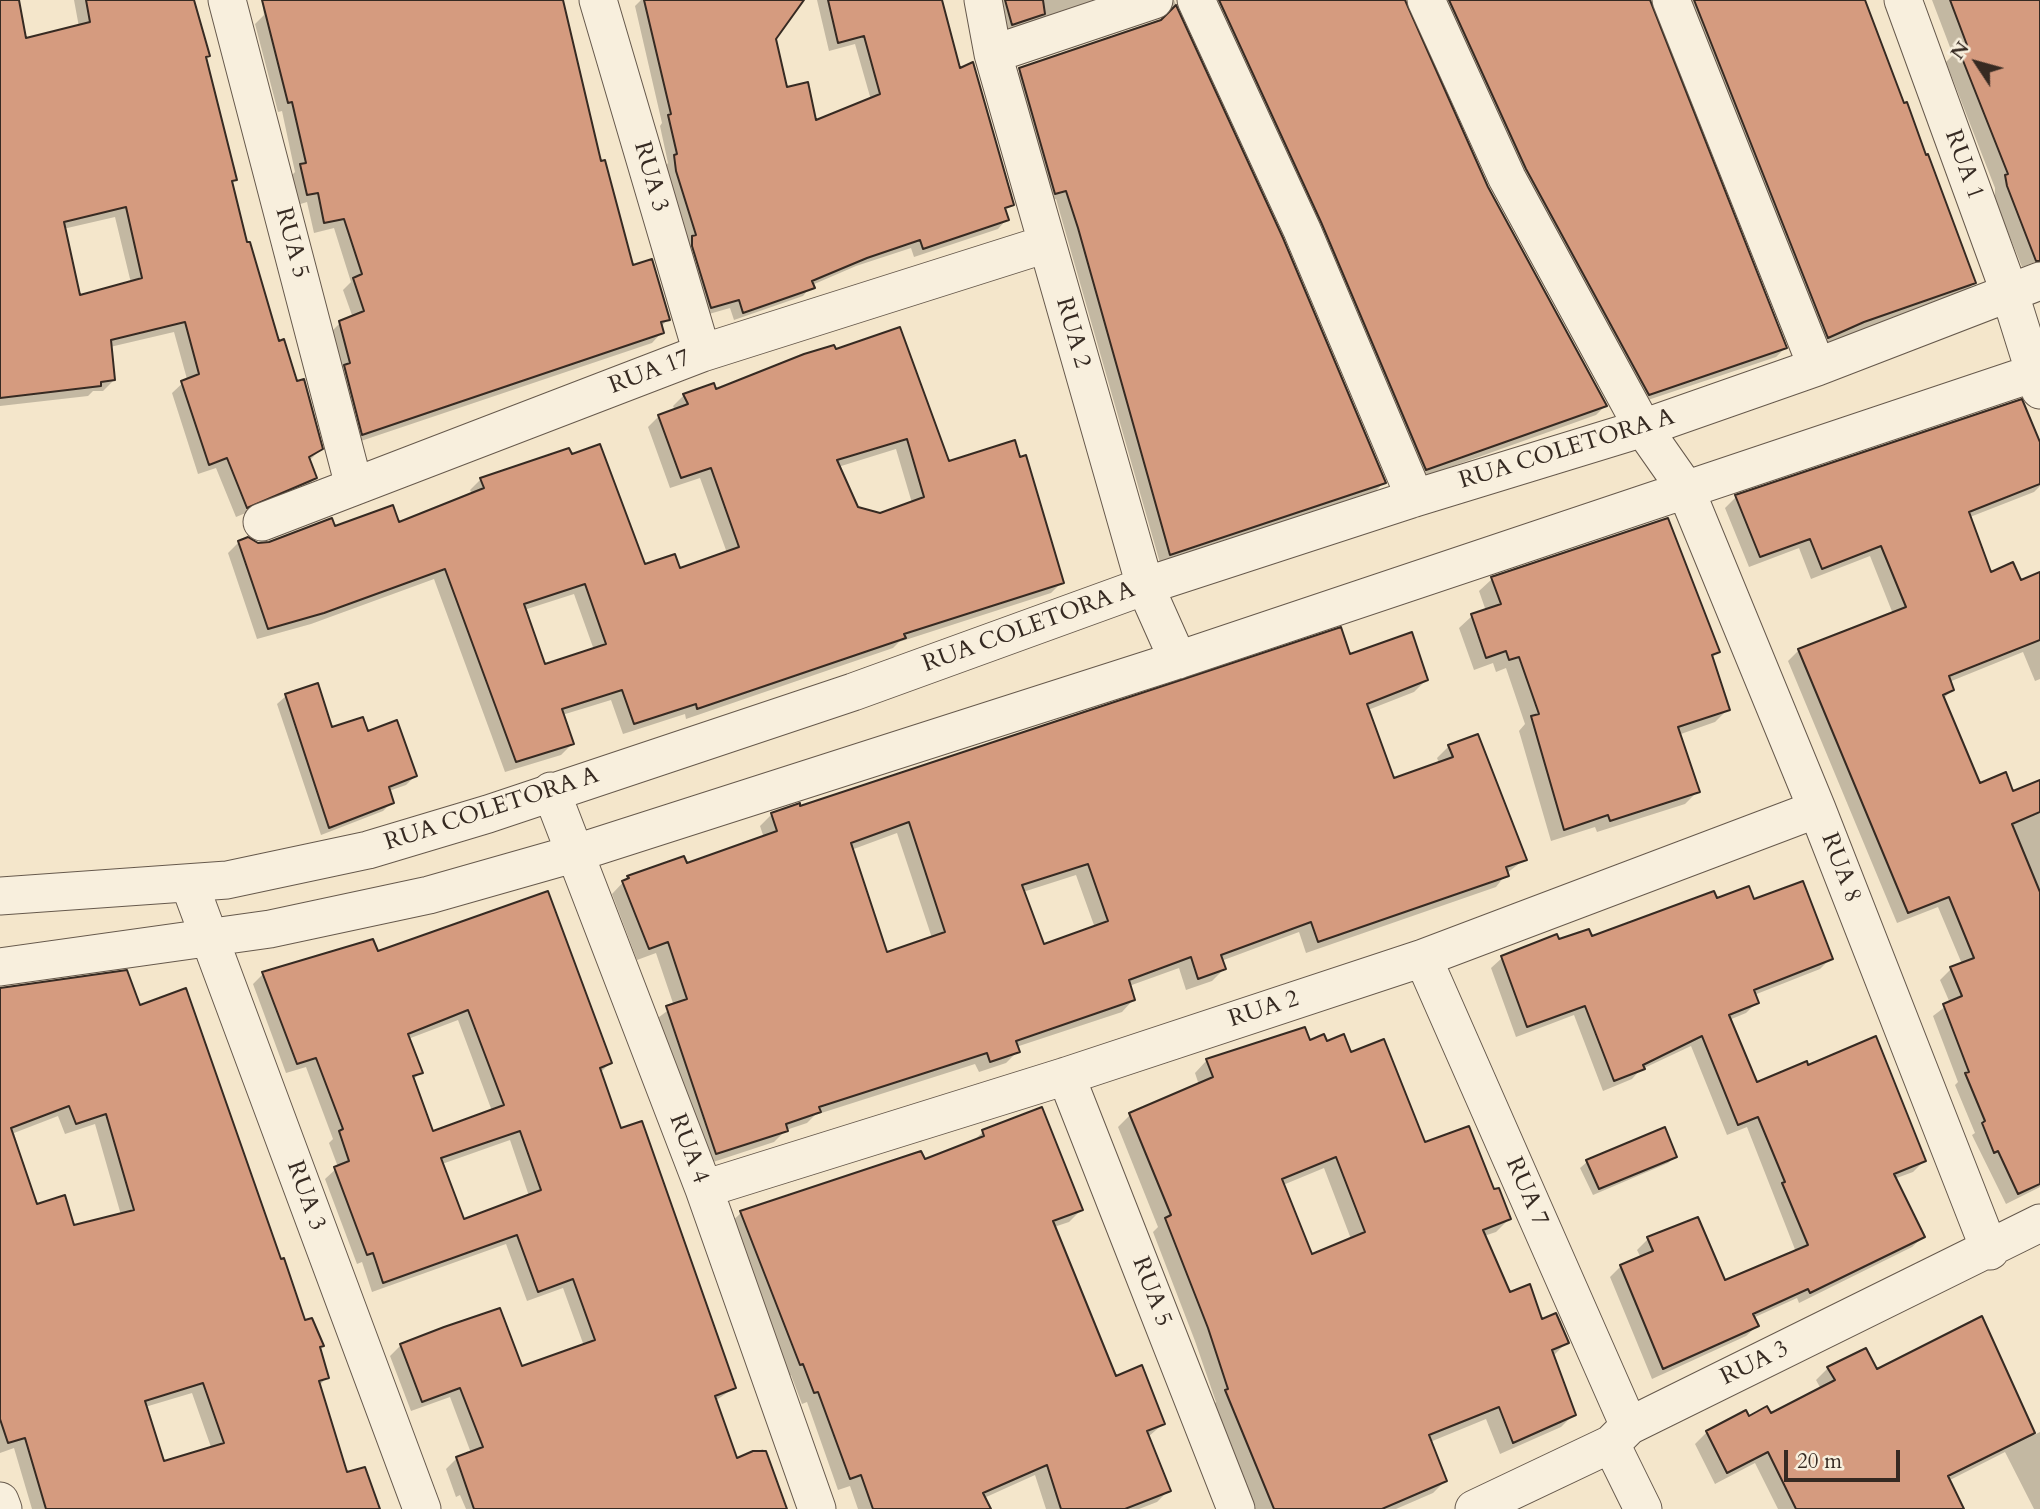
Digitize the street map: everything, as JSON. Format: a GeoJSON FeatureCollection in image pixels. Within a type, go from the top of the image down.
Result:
{"type":"FeatureCollection","features":[{"type":"Feature","properties":{"kind":"street","name":"RUA 5"},"geometry":{"type":"LineString","coordinates":[[227,0],[354,486]]}},
{"type":"Feature","properties":{"kind":"street","name":"RUA 3"},"geometry":{"type":"LineString","coordinates":[[598,0],[702,354]]}},
{"type":"Feature","properties":{"kind":"street","name":"RUA 2"},"geometry":{"type":"LineString","coordinates":[[983,0],[993,54],[1144,586],[1178,660]]}},
{"type":"Feature","properties":{"kind":"street"},"geometry":{"type":"LineString","coordinates":[[993,54],[1154,0]]}},
{"type":"Feature","properties":{"kind":"street"},"geometry":{"type":"LineString","coordinates":[[1196,0],[1302,230],[1415,498]]}},
{"type":"Feature","properties":{"kind":"street","name":"RUA 8"},"geometry":{"type":"LineString","coordinates":[[1426,0],[1507,178],[1643,428],[1685,488],[1817,809],[1990,1251]]}},
{"type":"Feature","properties":{"kind":"street"},"geometry":{"type":"LineString","coordinates":[[1671,0],[1817,367]]}},
{"type":"Feature","properties":{"kind":"street","name":"RUA 1"},"geometry":{"type":"LineString","coordinates":[[1903,0],[2024,286],[2038,378]]}},
{"type":"Feature","properties":{"kind":"street","name":"RUA 17"},"geometry":{"type":"LineString","coordinates":[[262,522],[702,354],[1046,244]]}},
{"type":"Feature","properties":{"kind":"street","name":"RUA COLETORA A"},"geometry":{"type":"LineString","coordinates":[[0,896],[227,880],[368,850],[488,814],[853,692],[1144,586],[1643,428],[1817,367],[2024,286]]}},
{"type":"Feature","properties":{"kind":"street"},"geometry":{"type":"LineString","coordinates":[[0,967],[208,939],[429,895],[573,854],[1178,660],[1685,488],[2038,378]]}},
{"type":"Feature","properties":{"kind":"street","name":"RUA 4"},"geometry":{"type":"LineString","coordinates":[[551,791],[704,1189],[817,1509]]}},
{"type":"Feature","properties":{"kind":"street","name":"RUA 2"},"geometry":{"type":"LineString","coordinates":[[704,1189],[1066,1076],[1423,958],[1817,809]]}},
{"type":"Feature","properties":{"kind":"street","name":"RUA 3"},"geometry":{"type":"LineString","coordinates":[[189,883],[422,1509]]}},
{"type":"Feature","properties":{"kind":"street","name":"RUA 7"},"geometry":{"type":"LineString","coordinates":[[1423,958],[1620,1435],[1643,1509]]}},
{"type":"Feature","properties":{"kind":"street","name":"RUA 5"},"geometry":{"type":"LineString","coordinates":[[1066,1076],[1236,1509]]}},
{"type":"Feature","properties":{"kind":"street","name":"RUA 3"},"geometry":{"type":"LineString","coordinates":[[1474,1509],[1990,1251],[2040,1223]]}},
{"type":"Feature","properties":{"kind":"street"},"geometry":{"type":"LineString","coordinates":[[0,1501],[3,1509]]}},
{"type":"Feature","properties":{"kind":"building"},"geometry":{"type":"Polygon","coordinates":[[[0,0],[19,0],[26,38],[90,22],[86,0],[194,0],[210,56],[206,57],[237,180],[232,181],[247,242],[250,242],[279,341],[284,339],[297,381],[304,379],[323,449],[309,457],[317,478],[247,508],[227,458],[209,465],[181,381],[199,374],[185,322],[111,340],[115,380],[101,382],[101,386],[0,398],[0,0]],[[126,207],[64,222],[80,295],[142,278],[126,207]]]}},
{"type":"Feature","properties":{"kind":"building"},"geometry":{"type":"Polygon","coordinates":[[[262,0],[563,0],[601,161],[605,160],[633,265],[652,259],[670,320],[661,322],[664,333],[362,435],[344,365],[350,363],[339,321],[364,311],[353,278],[362,274],[344,219],[324,223],[318,193],[307,195],[300,164],[306,163],[292,102],[288,103],[262,0]]]}},
{"type":"Feature","properties":{"kind":"building"},"geometry":{"type":"Polygon","coordinates":[[[644,0],[804,0],[776,39],[787,87],[808,82],[816,120],[880,94],[864,36],[838,43],[828,0],[942,0],[960,68],[973,62],[1014,205],[1005,208],[1009,220],[923,249],[920,240],[867,258],[812,281],[815,288],[743,313],[739,300],[711,308],[692,246],[692,236],[696,235],[676,171],[674,155],[677,154],[668,115],[671,114],[644,0]]]}},
{"type":"Feature","properties":{"kind":"building"},"geometry":{"type":"Polygon","coordinates":[[[1005,0],[1043,0],[1045,14],[1012,25],[1005,0]]]}},
{"type":"Feature","properties":{"kind":"building"},"geometry":{"type":"Polygon","coordinates":[[[1219,0],[1405,0],[1488,187],[1607,406],[1426,470],[1321,222],[1219,0]]]}},
{"type":"Feature","properties":{"kind":"building"},"geometry":{"type":"Polygon","coordinates":[[[1449,0],[1650,0],[1787,348],[1649,395],[1526,169],[1449,0]]]}},
{"type":"Feature","properties":{"kind":"building"},"geometry":{"type":"Polygon","coordinates":[[[1694,0],[1865,0],[1904,103],[1907,102],[1926,155],[1928,154],[1976,283],[1864,322],[1828,338],[1694,0]]]}},
{"type":"Feature","properties":{"kind":"building"},"geometry":{"type":"Polygon","coordinates":[[[1950,0],[2040,0],[2040,261],[2036,261],[2007,186],[2005,175],[2008,174],[1958,48],[1967,45],[1950,0]]]}},
{"type":"Feature","properties":{"kind":"building"},"geometry":{"type":"Polygon","coordinates":[[[1176,5],[1283,238],[1386,483],[1170,555],[1078,228],[1066,191],[1055,194],[1019,68],[1161,20],[1176,5]]]}},
{"type":"Feature","properties":{"kind":"building"},"geometry":{"type":"Polygon","coordinates":[[[900,327],[949,461],[1015,440],[1020,457],[1026,455],[1064,583],[904,634],[906,638],[697,709],[696,704],[634,724],[622,690],[562,709],[574,744],[516,762],[445,569],[324,613],[268,629],[238,541],[248,537],[258,543],[269,542],[332,518],[335,526],[393,505],[399,522],[484,488],[480,478],[569,448],[572,454],[600,444],[645,564],[675,554],[680,568],[739,547],[711,468],[681,478],[658,415],[688,404],[683,394],[714,383],[716,389],[804,354],[834,345],[836,349],[900,327]],[[907,439],[837,460],[858,507],[880,513],[924,497],[907,439]],[[585,584],[524,604],[545,664],[606,644],[585,584]]]}},
{"type":"Feature","properties":{"kind":"building"},"geometry":{"type":"Polygon","coordinates":[[[2022,399],[2040,442],[2040,484],[1969,512],[1991,572],[2013,562],[2021,580],[2040,572],[2040,640],[1949,676],[1954,690],[1943,695],[1980,783],[2006,772],[2013,791],[2040,780],[2040,812],[2012,824],[2040,892],[2040,1184],[2018,1194],[1998,1151],[1994,1153],[1982,1123],[1985,1121],[1965,1073],[1969,1072],[1943,1004],[1962,996],[1950,967],[1974,958],[1949,897],[1908,913],[1798,649],[1906,607],[1881,546],[1822,569],[1810,539],[1760,557],[1735,495],[2022,399]]]}},
{"type":"Feature","properties":{"kind":"building"},"geometry":{"type":"Polygon","coordinates":[[[1668,518],[1720,652],[1712,655],[1730,710],[1678,727],[1700,792],[1610,821],[1608,815],[1564,830],[1531,716],[1539,714],[1519,657],[1509,660],[1506,651],[1486,658],[1471,614],[1501,604],[1491,577],[1668,518]]]}},
{"type":"Feature","properties":{"kind":"building"},"geometry":{"type":"Polygon","coordinates":[[[1341,627],[1350,654],[1412,632],[1428,680],[1367,704],[1394,778],[1453,757],[1448,745],[1478,734],[1527,860],[1506,867],[1509,876],[1318,942],[1311,922],[1221,955],[1226,969],[1198,979],[1191,957],[1129,980],[1135,1000],[1016,1041],[1020,1052],[990,1062],[987,1053],[819,1107],[821,1112],[786,1124],[788,1131],[716,1154],[666,1006],[687,999],[668,942],[649,949],[622,881],[629,878],[627,876],[684,856],[687,863],[777,831],[771,813],[800,803],[800,806],[1341,627]],[[909,822],[851,843],[887,952],[945,932],[909,822]],[[1088,864],[1022,885],[1044,944],[1108,921],[1088,864]]]}},
{"type":"Feature","properties":{"kind":"building"},"geometry":{"type":"Polygon","coordinates":[[[318,683],[332,727],[363,717],[368,731],[397,720],[417,776],[389,787],[394,803],[329,828],[285,694],[318,683]]]}},
{"type":"Feature","properties":{"kind":"building"},"geometry":{"type":"Polygon","coordinates":[[[1803,881],[1833,959],[1754,990],[1759,1003],[1729,1015],[1757,1082],[1807,1061],[1808,1065],[1876,1036],[1926,1161],[1894,1174],[1925,1237],[1810,1293],[1808,1289],[1753,1314],[1759,1326],[1663,1369],[1620,1265],[1653,1251],[1647,1237],[1698,1217],[1725,1280],[1808,1245],[1782,1183],[1785,1182],[1758,1117],[1738,1125],[1702,1036],[1643,1065],[1645,1069],[1614,1081],[1585,1006],[1527,1027],[1501,956],[1557,934],[1559,939],[1589,929],[1592,936],[1714,891],[1717,898],[1749,886],[1754,899],[1803,881]]]}},
{"type":"Feature","properties":{"kind":"building"},"geometry":{"type":"Polygon","coordinates":[[[548,891],[612,1063],[600,1068],[621,1128],[642,1121],[736,1388],[715,1396],[737,1458],[753,1451],[766,1451],[787,1509],[474,1509],[456,1457],[483,1447],[460,1388],[422,1402],[400,1344],[500,1308],[522,1366],[595,1340],[573,1279],[538,1292],[517,1235],[383,1283],[373,1253],[367,1255],[334,1167],[349,1161],[339,1131],[343,1129],[316,1058],[297,1064],[262,972],[373,939],[378,951],[548,891]],[[468,1010],[408,1034],[423,1073],[413,1076],[433,1131],[504,1105],[468,1010]],[[520,1131],[441,1158],[464,1219],[541,1190],[520,1131]]]}},
{"type":"Feature","properties":{"kind":"building"},"geometry":{"type":"Polygon","coordinates":[[[127,970],[140,1005],[186,988],[281,1259],[284,1258],[305,1320],[312,1318],[324,1346],[320,1347],[329,1378],[319,1381],[347,1472],[365,1467],[380,1509],[46,1509],[25,1438],[8,1443],[0,1419],[0,988],[127,970]],[[69,1106],[11,1128],[37,1204],[65,1195],[74,1225],[134,1210],[106,1114],[76,1124],[69,1106]],[[203,1383],[145,1401],[164,1461],[224,1443],[203,1383]]]}},
{"type":"Feature","properties":{"kind":"building"},"geometry":{"type":"Polygon","coordinates":[[[1305,1027],[1310,1040],[1324,1034],[1327,1041],[1344,1034],[1351,1052],[1384,1039],[1425,1142],[1469,1126],[1494,1189],[1499,1188],[1511,1219],[1483,1230],[1510,1292],[1530,1284],[1542,1319],[1556,1313],[1569,1343],[1552,1350],[1576,1415],[1513,1443],[1499,1407],[1429,1435],[1447,1481],[1382,1509],[1274,1509],[1225,1390],[1228,1389],[1208,1328],[1165,1218],[1171,1215],[1129,1113],[1213,1077],[1206,1059],[1305,1027]],[[1336,1157],[1282,1179],[1312,1254],[1365,1232],[1336,1157]]]}},
{"type":"Feature","properties":{"kind":"building"},"geometry":{"type":"Polygon","coordinates":[[[1042,1107],[1083,1210],[1053,1221],[1116,1376],[1142,1365],[1165,1424],[1147,1431],[1171,1491],[1125,1509],[1061,1509],[1047,1465],[983,1493],[991,1509],[873,1509],[861,1475],[850,1479],[818,1392],[814,1393],[803,1364],[800,1365],[740,1211],[921,1151],[925,1159],[984,1136],[982,1130],[1042,1107]]]}},
{"type":"Feature","properties":{"kind":"building"},"geometry":{"type":"Polygon","coordinates":[[[1665,1127],[1677,1157],[1599,1189],[1586,1160],[1665,1127]]]}},
{"type":"Feature","properties":{"kind":"building"},"geometry":{"type":"Polygon","coordinates":[[[1982,1316],[2035,1433],[1948,1476],[1964,1509],[1796,1509],[1768,1452],[1727,1473],[1706,1431],[1746,1410],[1749,1416],[1767,1406],[1771,1413],[1835,1380],[1827,1367],[1866,1348],[1877,1369],[1982,1316]]]}}]}
